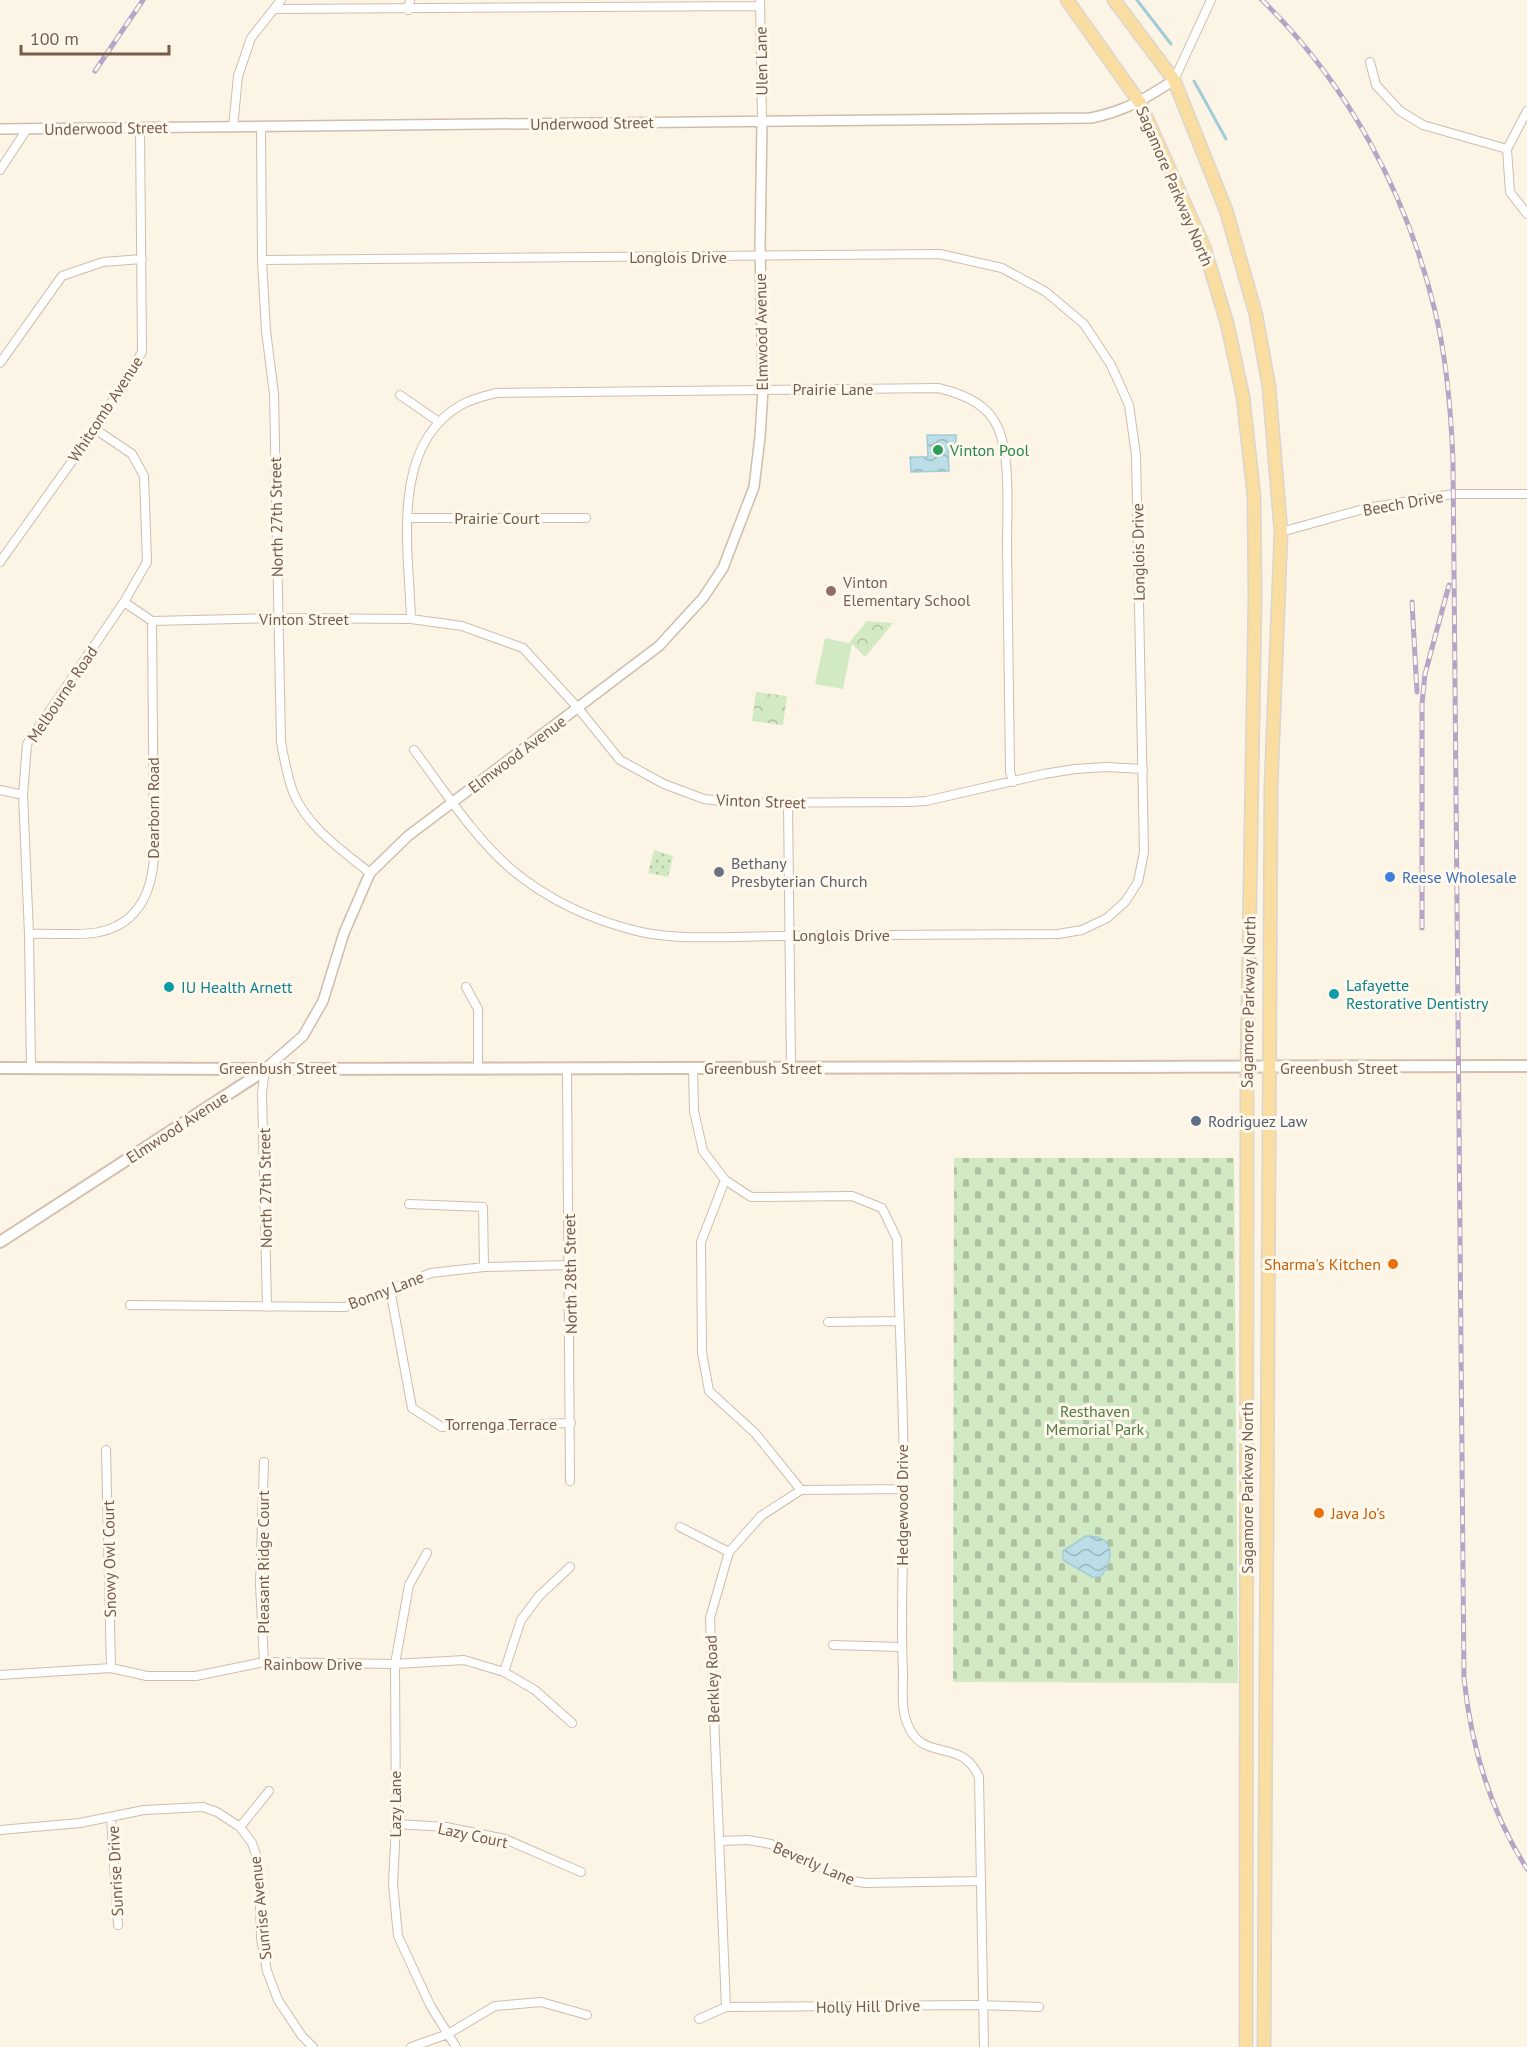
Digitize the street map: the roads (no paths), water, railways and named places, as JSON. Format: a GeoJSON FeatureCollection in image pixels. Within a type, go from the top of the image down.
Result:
{"type":"FeatureCollection","features":[{"type":"Feature","properties":{"kind":"main road","name":"Sagamore Parkway North"},"geometry":{"type":"LineString","coordinates":[[1067,0],[1140,103],[1204,247],[1227,322],[1243,397],[1254,496],[1255,597],[1247,1068],[1246,2047]]}},
{"type":"Feature","properties":{"kind":"main road","name":"Sagamore Parkway North"},"geometry":{"type":"LineString","coordinates":[[1114,0],[1174,80],[1226,210],[1256,315],[1269,387],[1281,532],[1270,787],[1264,2047]]}},
{"type":"Feature","properties":{"kind":"main road","name":"Greenbush Street"},"geometry":{"type":"LineString","coordinates":[[0,1068],[1527,1066]]}},
{"type":"Feature","properties":{"kind":"main road","name":"Elmwood Avenue"},"geometry":{"type":"LineString","coordinates":[[0,1242],[265,1069]]}},
{"type":"Feature","properties":{"kind":"street"},"geometry":{"type":"LineString","coordinates":[[233,127],[238,76],[251,38],[281,0]]}},
{"type":"Feature","properties":{"kind":"street"},"geometry":{"type":"LineString","coordinates":[[408,9],[410,0]]}},
{"type":"Feature","properties":{"kind":"street"},"geometry":{"type":"LineString","coordinates":[[1174,80],[1211,0]]}},
{"type":"Feature","properties":{"kind":"street"},"geometry":{"type":"LineString","coordinates":[[275,9],[760,3]]}},
{"type":"Feature","properties":{"kind":"street","name":"Ulen Lane"},"geometry":{"type":"LineString","coordinates":[[760,3],[762,121]]}},
{"type":"Feature","properties":{"kind":"street"},"geometry":{"type":"LineString","coordinates":[[1370,62],[1376,85],[1400,111],[1423,125],[1507,149]]}},
{"type":"Feature","properties":{"kind":"street","name":"Underwood Street"},"geometry":{"type":"LineString","coordinates":[[0,129],[1091,118],[1116,113],[1140,103],[1174,80]]}},
{"type":"Feature","properties":{"kind":"street"},"geometry":{"type":"LineString","coordinates":[[1527,111],[1507,149],[1510,192],[1527,214]]}},
{"type":"Feature","properties":{"kind":"street","name":"Elmwood Avenue"},"geometry":{"type":"LineString","coordinates":[[265,1069],[303,1036],[323,1001],[344,933],[370,873],[408,836],[659,646],[703,598],[723,568],[754,487],[760,437],[763,389],[760,257],[762,121]]}},
{"type":"Feature","properties":{"kind":"street","name":"Whitcomb Avenue"},"geometry":{"type":"LineString","coordinates":[[0,562],[95,429],[142,352],[140,128]]}},
{"type":"Feature","properties":{"kind":"street","name":"North 27th Street"},"geometry":{"type":"LineString","coordinates":[[261,128],[262,260],[266,331],[274,394],[281,742],[285,768],[294,795],[312,822],[370,873]]}},
{"type":"Feature","properties":{"kind":"street"},"geometry":{"type":"LineString","coordinates":[[0,170],[27,129]]}},
{"type":"Feature","properties":{"kind":"street","name":"Longlois Drive"},"geometry":{"type":"LineString","coordinates":[[262,260],[940,254],[1002,267],[1046,292],[1084,324],[1111,365],[1129,405],[1136,455],[1144,852],[1138,882],[1125,902],[1107,918],[1082,930],[1058,934],[682,936],[642,932],[572,908],[512,870],[481,841],[414,750]]}},
{"type":"Feature","properties":{"kind":"street"},"geometry":{"type":"LineString","coordinates":[[0,363],[62,276],[103,262],[141,259]]}},
{"type":"Feature","properties":{"kind":"street","name":"Prairie Lane"},"geometry":{"type":"LineString","coordinates":[[411,619],[409,483],[416,458],[424,442],[439,422],[461,405],[496,393],[938,388],[961,393],[981,406],[997,425],[1004,449],[1010,772],[1013,782]]}},
{"type":"Feature","properties":{"kind":"street"},"geometry":{"type":"LineString","coordinates":[[400,395],[439,422]]}},
{"type":"Feature","properties":{"kind":"street","name":"Melbourne Road"},"geometry":{"type":"LineString","coordinates":[[31,1068],[29,934],[23,795],[27,744],[124,602],[147,562],[144,477],[132,454],[95,429]]}},
{"type":"Feature","properties":{"kind":"street","name":"Beech Drive"},"geometry":{"type":"LineString","coordinates":[[1281,532],[1367,508],[1453,494],[1527,494]]}},
{"type":"Feature","properties":{"kind":"street","name":"Prairie Court"},"geometry":{"type":"LineString","coordinates":[[408,518],[586,518]]}},
{"type":"Feature","properties":{"kind":"street"},"geometry":{"type":"LineString","coordinates":[[124,602],[152,621]]}},
{"type":"Feature","properties":{"kind":"street","name":"Vinton Street"},"geometry":{"type":"LineString","coordinates":[[152,621],[279,618],[411,619],[462,626],[523,648],[578,708],[620,760],[664,784],[704,799],[735,803],[926,801],[1075,769],[1106,767],[1143,769]]}},
{"type":"Feature","properties":{"kind":"street","name":"Dearborn Road"},"geometry":{"type":"LineString","coordinates":[[29,934],[98,933],[123,922],[141,904],[148,891],[153,874],[154,856],[152,621]]}},
{"type":"Feature","properties":{"kind":"street"},"geometry":{"type":"LineString","coordinates":[[0,790],[23,795]]}},
{"type":"Feature","properties":{"kind":"street"},"geometry":{"type":"LineString","coordinates":[[788,803],[791,1068]]}},
{"type":"Feature","properties":{"kind":"street"},"geometry":{"type":"LineString","coordinates":[[466,987],[478,1009],[478,1068]]}},
{"type":"Feature","properties":{"kind":"street","name":"North 28th Street"},"geometry":{"type":"LineString","coordinates":[[567,1068],[570,1481]]}},
{"type":"Feature","properties":{"kind":"street","name":"Hedgewood Drive"},"geometry":{"type":"LineString","coordinates":[[693,1068],[694,1111],[703,1151],[725,1180],[751,1197],[852,1196],[882,1208],[897,1239],[904,1489],[901,1647],[904,1711],[906,1722],[917,1740],[927,1746],[960,1754],[969,1760],[978,1777],[984,2047]]}},
{"type":"Feature","properties":{"kind":"street","name":"North 27th Street"},"geometry":{"type":"LineString","coordinates":[[265,1069],[262,1093],[267,1307]]}},
{"type":"Feature","properties":{"kind":"street"},"geometry":{"type":"LineString","coordinates":[[725,1180],[701,1242],[702,1352],[709,1391],[755,1433],[801,1490],[904,1489]]}},
{"type":"Feature","properties":{"kind":"street"},"geometry":{"type":"LineString","coordinates":[[409,1204],[483,1207],[484,1267]]}},
{"type":"Feature","properties":{"kind":"street","name":"Bonny Lane"},"geometry":{"type":"LineString","coordinates":[[130,1305],[345,1307],[431,1273],[484,1267],[570,1265]]}},
{"type":"Feature","properties":{"kind":"street","name":"Torrenga Terrace"},"geometry":{"type":"LineString","coordinates":[[390,1289],[412,1408],[442,1427],[571,1423]]}},
{"type":"Feature","properties":{"kind":"street"},"geometry":{"type":"LineString","coordinates":[[828,1322],[899,1322]]}},
{"type":"Feature","properties":{"kind":"street","name":"Snowy Owl Court"},"geometry":{"type":"LineString","coordinates":[[106,1450],[111,1668]]}},
{"type":"Feature","properties":{"kind":"street","name":"Pleasant Ridge Court"},"geometry":{"type":"LineString","coordinates":[[264,1462],[260,1584],[264,1662]]}},
{"type":"Feature","properties":{"kind":"street","name":"Berkley Road"},"geometry":{"type":"LineString","coordinates":[[726,2007],[710,1618],[729,1552],[761,1516],[801,1490]]}},
{"type":"Feature","properties":{"kind":"street"},"geometry":{"type":"LineString","coordinates":[[680,1527],[729,1552]]}},
{"type":"Feature","properties":{"kind":"street","name":"Lazy Lane"},"geometry":{"type":"LineString","coordinates":[[427,1553],[409,1586],[395,1664],[396,1824],[393,1884],[398,1936],[430,2004],[456,2047]]}},
{"type":"Feature","properties":{"kind":"street"},"geometry":{"type":"LineString","coordinates":[[504,1672],[521,1620],[539,1596],[570,1567]]}},
{"type":"Feature","properties":{"kind":"street"},"geometry":{"type":"LineString","coordinates":[[833,1645],[901,1647]]}},
{"type":"Feature","properties":{"kind":"street","name":"Rainbow Drive"},"geometry":{"type":"LineString","coordinates":[[0,1675],[111,1668],[147,1676],[196,1676],[264,1662],[395,1664],[464,1660],[504,1672],[535,1690],[572,1724]]}},
{"type":"Feature","properties":{"kind":"street"},"geometry":{"type":"LineString","coordinates":[[240,1827],[268,1791]]}},
{"type":"Feature","properties":{"kind":"street","name":"Sunrise Avenue"},"geometry":{"type":"LineString","coordinates":[[0,1830],[80,1823],[144,1810],[203,1807],[217,1812],[240,1827],[252,1843],[259,1864],[261,1938],[267,1971],[278,2000],[302,2036],[313,2047]]}},
{"type":"Feature","properties":{"kind":"street","name":"Sunrise Drive"},"geometry":{"type":"LineString","coordinates":[[111,1817],[118,1925]]}},
{"type":"Feature","properties":{"kind":"street","name":"Lazy Court"},"geometry":{"type":"LineString","coordinates":[[396,1824],[446,1827],[505,1839],[581,1872]]}},
{"type":"Feature","properties":{"kind":"street","name":"Beverly Lane"},"geometry":{"type":"LineString","coordinates":[[719,1841],[748,1840],[771,1844],[847,1880],[866,1883],[981,1881]]}},
{"type":"Feature","properties":{"kind":"street"},"geometry":{"type":"LineString","coordinates":[[411,2047],[448,2034],[495,2006],[541,2002],[587,2015]]}},
{"type":"Feature","properties":{"kind":"street","name":"Holly Hill Drive"},"geometry":{"type":"LineString","coordinates":[[699,2019],[726,2007],[983,2005],[1039,2007]]}},
{"type":"Feature","properties":{"kind":"water","name":"Vinton Pool"},"geometry":{"type":"Polygon","coordinates":[[[927,435],[956,435],[956,444],[948,444],[949,471],[911,472],[910,457],[928,457],[927,435]]]}},
{"type":"Feature","properties":{"kind":"water"},"geometry":{"type":"Polygon","coordinates":[[[1086,1536],[1103,1539],[1110,1549],[1108,1564],[1100,1577],[1092,1577],[1063,1560],[1063,1551],[1086,1536]]]}},
{"type":"Feature","properties":{"kind":"waterway"},"geometry":{"type":"LineString","coordinates":[[1137,0],[1171,44]]}},
{"type":"Feature","properties":{"kind":"waterway"},"geometry":{"type":"LineString","coordinates":[[1194,81],[1226,139]]}},
{"type":"Feature","properties":{"kind":"railway"},"geometry":{"type":"LineString","coordinates":[[95,71],[143,0]]}},
{"type":"Feature","properties":{"kind":"railway"},"geometry":{"type":"LineString","coordinates":[[1262,0],[1293,33],[1347,104],[1391,183],[1423,267],[1439,329],[1445,367],[1450,404],[1453,461],[1464,1678],[1477,1753],[1484,1777],[1503,1824],[1527,1869]]}},
{"type":"Feature","properties":{"kind":"railway"},"geometry":{"type":"LineString","coordinates":[[1422,928],[1422,704],[1425,674],[1449,585]]}},
{"type":"Feature","properties":{"kind":"railway"},"geometry":{"type":"LineString","coordinates":[[1412,602],[1417,692]]}},
{"type":"Feature","properties":{"kind":"place","name":"Vinton Pool"},"geometry":{"type":"Point","coordinates":[938,450]}},
{"type":"Feature","properties":{"kind":"place","name":"Vinton Elementary School"},"geometry":{"type":"Point","coordinates":[831,591]}},
{"type":"Feature","properties":{"kind":"place","name":"Bethany Presbyterian Church"},"geometry":{"type":"Point","coordinates":[719,872]}},
{"type":"Feature","properties":{"kind":"place","name":"Reese Wholesale"},"geometry":{"type":"Point","coordinates":[1390,877]}},
{"type":"Feature","properties":{"kind":"place","name":"IU Health Arnett"},"geometry":{"type":"Point","coordinates":[169,987]}},
{"type":"Feature","properties":{"kind":"place","name":"Lafayette Restorative Dentistry"},"geometry":{"type":"Point","coordinates":[1334,994]}},
{"type":"Feature","properties":{"kind":"place","name":"Rodriguez Law"},"geometry":{"type":"Point","coordinates":[1196,1121]}},
{"type":"Feature","properties":{"kind":"place","name":"Sharma's Kitchen"},"geometry":{"type":"Point","coordinates":[1393,1264]}},
{"type":"Feature","properties":{"kind":"place","name":"Java Jo's"},"geometry":{"type":"Point","coordinates":[1319,1513]}},
{"type":"Feature","properties":{"kind":"park label","name":"Resthaven Memorial Park"},"geometry":{"type":"Point","coordinates":[1095,1420]}}]}
